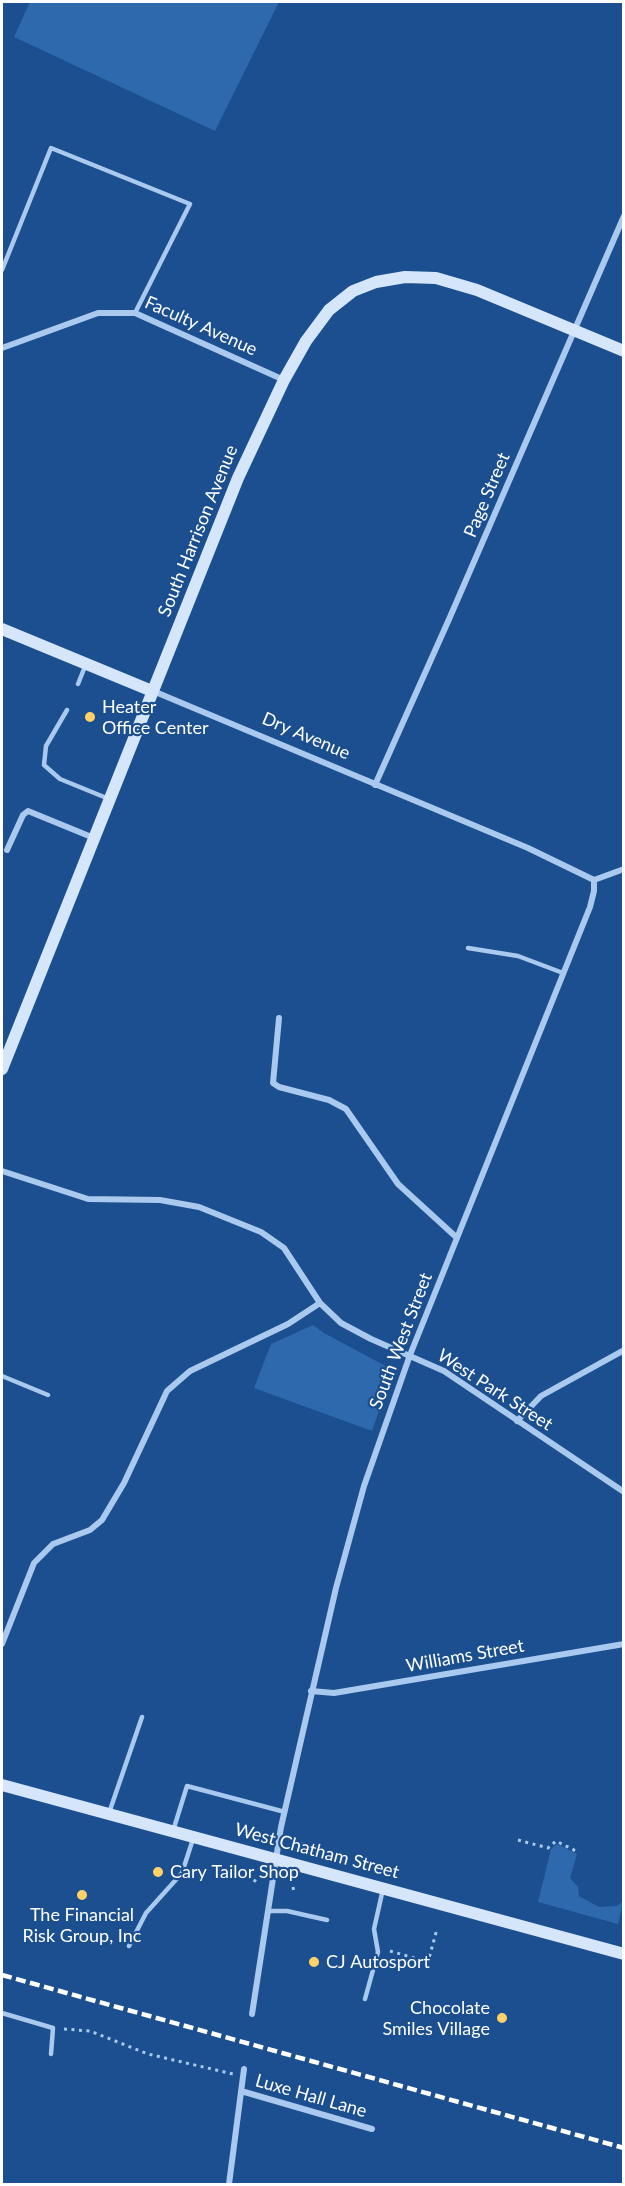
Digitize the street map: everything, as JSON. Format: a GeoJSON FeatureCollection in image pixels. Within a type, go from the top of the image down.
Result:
{"type":"FeatureCollection","features":[{"type":"Feature","properties":{"kind":"street","name":"Page Street"},"geometry":{"type":"LineString","coordinates":[[375,785],[624,216]]}},
{"type":"Feature","properties":{"kind":"street","name":"South Harrison Avenue"},"geometry":{"type":"LineString","coordinates":[[2,1069],[238,478],[284,380],[306,341],[329,310],[353,291],[389,279],[436,278],[457,284],[624,351]]}},
{"type":"Feature","properties":{"kind":"street","name":"Faculty Avenue"},"geometry":{"type":"LineString","coordinates":[[2,345],[98,313],[135,313],[284,380]]}},
{"type":"Feature","properties":{"kind":"street","name":"Dry Avenue"},"geometry":{"type":"LineString","coordinates":[[2,629],[547,856],[594,880]]}},
{"type":"Feature","properties":{"kind":"street"},"geometry":{"type":"LineString","coordinates":[[7,850],[23,815],[28,811],[94,838]]}},
{"type":"Feature","properties":{"kind":"street"},"geometry":{"type":"LineString","coordinates":[[594,880],[624,869]]}},
{"type":"Feature","properties":{"kind":"street","name":"South West Street"},"geometry":{"type":"LineString","coordinates":[[252,2014],[285,1812],[356,1512],[410,1355],[563,973],[592,898],[594,880]]}},
{"type":"Feature","properties":{"kind":"street"},"geometry":{"type":"LineString","coordinates":[[279,1018],[273,1083],[279,1087],[329,1100],[346,1109],[398,1184],[456,1237]]}},
{"type":"Feature","properties":{"kind":"street","name":"West Park Street"},"geometry":{"type":"LineString","coordinates":[[2,1171],[83,1198],[172,1202],[211,1211],[247,1225],[284,1248],[320,1303],[341,1323],[358,1333],[444,1371],[624,1492]]}},
{"type":"Feature","properties":{"kind":"street"},"geometry":{"type":"LineString","coordinates":[[2,1644],[34,1563],[53,1544],[90,1530],[102,1520],[120,1490],[167,1391],[190,1371],[288,1324],[320,1303]]}},
{"type":"Feature","properties":{"kind":"street"},"geometry":{"type":"LineString","coordinates":[[517,1421],[542,1396],[624,1350]]}},
{"type":"Feature","properties":{"kind":"street","name":"Williams Street"},"geometry":{"type":"LineString","coordinates":[[312,1691],[334,1693],[624,1644]]}},
{"type":"Feature","properties":{"kind":"street","name":"West Chatham Street"},"geometry":{"type":"LineString","coordinates":[[2,1785],[624,1954]]}},
{"type":"Feature","properties":{"kind":"street"},"geometry":{"type":"LineString","coordinates":[[230,2184],[244,2073]]}},
{"type":"Feature","properties":{"kind":"street","name":"Luxe Hall Lane"},"geometry":{"type":"LineString","coordinates":[[241,2091],[372,2129]]}},
{"type":"Feature","properties":{"kind":"lane"},"geometry":{"type":"LineString","coordinates":[[2,270],[51,148],[190,204],[135,313]]}},
{"type":"Feature","properties":{"kind":"lane"},"geometry":{"type":"LineString","coordinates":[[78,684],[87,663]]}},
{"type":"Feature","properties":{"kind":"lane"},"geometry":{"type":"LineString","coordinates":[[67,710],[46,747],[44,765],[60,779],[109,799]]}},
{"type":"Feature","properties":{"kind":"lane"},"geometry":{"type":"LineString","coordinates":[[468,948],[518,956],[563,973]]}},
{"type":"Feature","properties":{"kind":"lane"},"geometry":{"type":"LineString","coordinates":[[2,1376],[48,1395]]}},
{"type":"Feature","properties":{"kind":"lane"},"geometry":{"type":"LineString","coordinates":[[109,1814],[142,1717]]}},
{"type":"Feature","properties":{"kind":"lane"},"geometry":{"type":"LineString","coordinates":[[173,1831],[187,1786],[285,1812]]}},
{"type":"Feature","properties":{"kind":"lane"},"geometry":{"type":"LineString","coordinates":[[129,1946],[146,1913],[182,1873],[194,1836]]}},
{"type":"Feature","properties":{"kind":"lane"},"geometry":{"type":"LineString","coordinates":[[365,2000],[378,1952],[374,1929],[383,1888]]}},
{"type":"Feature","properties":{"kind":"lane"},"geometry":{"type":"LineString","coordinates":[[268,1911],[287,1911],[327,1920]]}},
{"type":"Feature","properties":{"kind":"lane"},"geometry":{"type":"LineString","coordinates":[[2,2013],[53,2028],[51,2054]]}},
{"type":"Feature","properties":{"kind":"path"},"geometry":{"type":"LineString","coordinates":[[301,1845],[303,1839]]}},
{"type":"Feature","properties":{"kind":"path"},"geometry":{"type":"LineString","coordinates":[[518,1840],[548,1848],[556,1841],[576,1851]]}},
{"type":"Feature","properties":{"kind":"path"},"geometry":{"type":"LineString","coordinates":[[293,1887],[294,1893]]}},
{"type":"Feature","properties":{"kind":"path"},"geometry":{"type":"LineString","coordinates":[[390,1951],[428,1962],[437,1929]]}},
{"type":"Feature","properties":{"kind":"path"},"geometry":{"type":"LineString","coordinates":[[53,2028],[90,2031],[148,2054],[244,2073]]}},
{"type":"Feature","properties":{"kind":"shaded area"},"geometry":{"type":"Polygon","coordinates":[[[30,2],[279,2],[215,131],[14,37],[30,2]]]}},
{"type":"Feature","properties":{"kind":"shaded area"},"geometry":{"type":"Polygon","coordinates":[[[313,1325],[393,1370],[372,1431],[254,1388],[271,1344],[313,1325]]]}},
{"type":"Feature","properties":{"kind":"shaded area"},"geometry":{"type":"Polygon","coordinates":[[[557,1844],[577,1854],[570,1878],[578,1887],[579,1896],[599,1907],[616,1906],[623,1902],[618,1924],[538,1902],[551,1849],[557,1844]]]}},
{"type":"Feature","properties":{"kind":"railway"},"geometry":{"type":"LineString","coordinates":[[2,1975],[624,2148]]}},
{"type":"Feature","properties":{"kind":"place","name":"Heater Office Center"},"geometry":{"type":"Point","coordinates":[90,717]}},
{"type":"Feature","properties":{"kind":"place","name":"Cary Tailor Shop"},"geometry":{"type":"Point","coordinates":[158,1872]}},
{"type":"Feature","properties":{"kind":"place","name":"The Financial Risk Group, Inc"},"geometry":{"type":"Point","coordinates":[82,1895]}},
{"type":"Feature","properties":{"kind":"place","name":"CJ Autosport"},"geometry":{"type":"Point","coordinates":[314,1962]}},
{"type":"Feature","properties":{"kind":"place","name":"Chocolate Smiles Village"},"geometry":{"type":"Point","coordinates":[502,2018]}}]}
